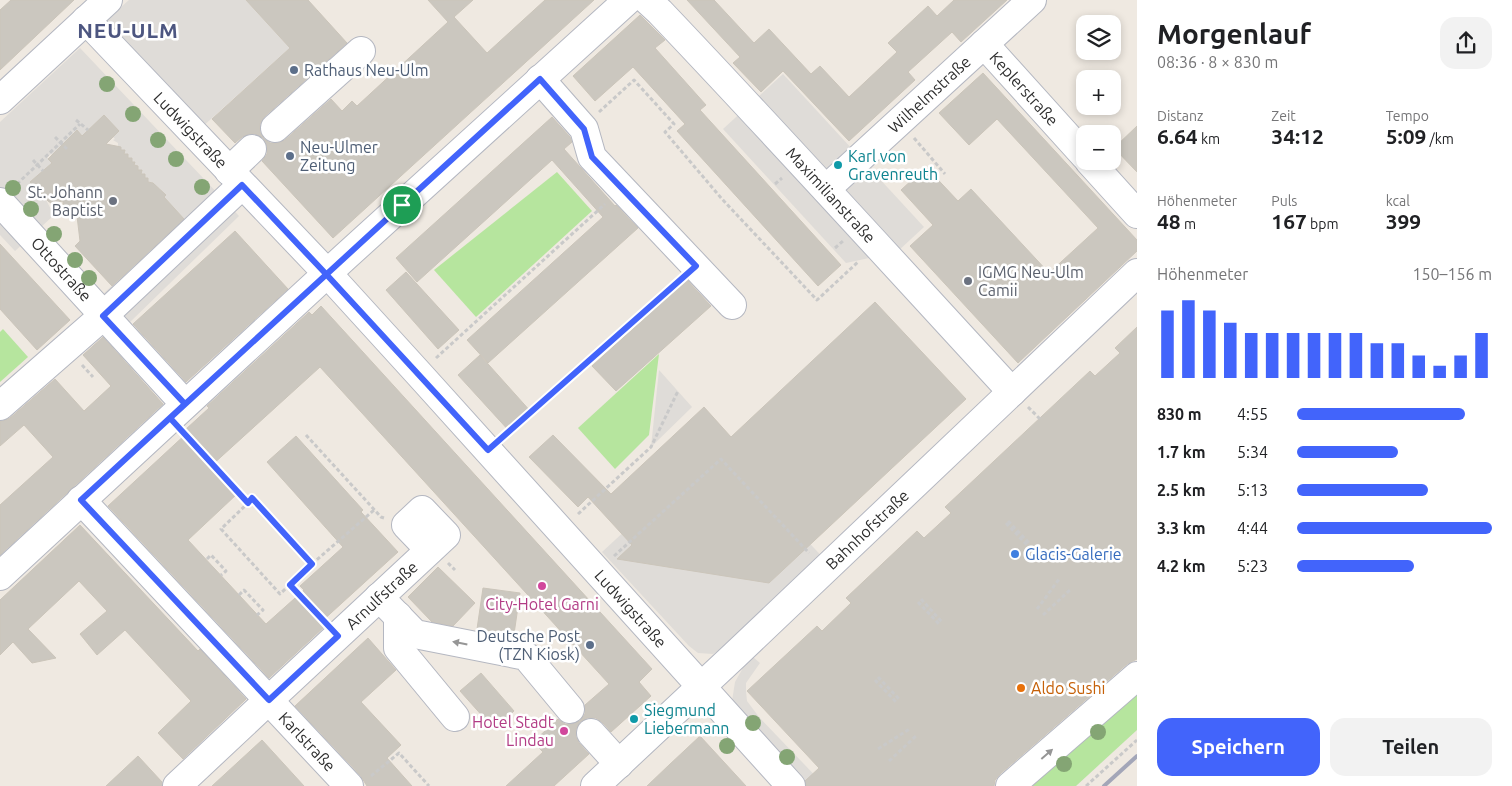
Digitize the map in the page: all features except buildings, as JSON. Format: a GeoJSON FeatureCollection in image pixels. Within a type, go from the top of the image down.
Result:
{"type":"FeatureCollection","features":[{"type":"Feature","properties":{"kind":"street"},"geometry":{"type":"LineString","coordinates":[[0,100],[108,0]]}},
{"type":"Feature","properties":{"kind":"street"},"geometry":{"type":"LineString","coordinates":[[0,576],[326,274],[628,0]]}},
{"type":"Feature","properties":{"kind":"street","name":"Maximilianstraße"},"geometry":{"type":"LineString","coordinates":[[647,0],[826,189],[1012,392]]}},
{"type":"Feature","properties":{"kind":"street","name":"Wilhelmstraße"},"geometry":{"type":"LineString","coordinates":[[826,189],[1032,0]]}},
{"type":"Feature","properties":{"kind":"street","name":"Ludwigstraße"},"geometry":{"type":"LineString","coordinates":[[86,20],[419,374],[790,786]]}},
{"type":"Feature","properties":{"kind":"street","name":"Keplerstraße"},"geometry":{"type":"LineString","coordinates":[[984,44],[1076,146]]}},
{"type":"Feature","properties":{"kind":"street"},"geometry":{"type":"LineString","coordinates":[[275,128],[362,51]]}},
{"type":"Feature","properties":{"kind":"street"},"geometry":{"type":"LineString","coordinates":[[540,79],[584,129],[592,157],[622,189],[667,249],[696,266],[732,305]]}},
{"type":"Feature","properties":{"kind":"street"},"geometry":{"type":"LineString","coordinates":[[0,406],[103,316],[236,178],[252,149]]}},
{"type":"Feature","properties":{"kind":"street"},"geometry":{"type":"LineString","coordinates":[[1097,170],[1137,214]]}},
{"type":"Feature","properties":{"kind":"street","name":"Ottostraße"},"geometry":{"type":"LineString","coordinates":[[8,193],[32,236],[103,316],[177,411]]}},
{"type":"Feature","properties":{"kind":"street","name":"Bahnhofstraße"},"geometry":{"type":"LineString","coordinates":[[595,786],[1137,273]]}},
{"type":"Feature","properties":{"kind":"street","name":"Karlstraße"},"geometry":{"type":"LineString","coordinates":[[81,500],[269,700],[357,783]]}},
{"type":"Feature","properties":{"kind":"street","name":"Arnulfstraße"},"geometry":{"type":"LineString","coordinates":[[177,786],[446,535],[422,510],[406,525]]}},
{"type":"Feature","properties":{"kind":"street"},"geometry":{"type":"LineString","coordinates":[[379,597],[406,625],[526,656],[570,709]]}},
{"type":"Feature","properties":{"kind":"street"},"geometry":{"type":"LineString","coordinates":[[406,625],[398,648],[455,717]]}},
{"type":"Feature","properties":{"kind":"street"},"geometry":{"type":"LineString","coordinates":[[1010,786],[1137,676]]}},
{"type":"Feature","properties":{"kind":"street"},"geometry":{"type":"LineString","coordinates":[[591,733],[619,764]]}},
{"type":"Feature","properties":{"kind":"path"},"geometry":{"type":"LineString","coordinates":[[584,129],[603,107],[634,80],[674,124],[665,132],[722,199],[817,300],[861,260]]}},
{"type":"Feature","properties":{"kind":"path"},"geometry":{"type":"LineString","coordinates":[[76,120],[88,130]]}},
{"type":"Feature","properties":{"kind":"path"},"geometry":{"type":"LineString","coordinates":[[899,121],[945,174]]}},
{"type":"Feature","properties":{"kind":"path"},"geometry":{"type":"LineString","coordinates":[[8,193],[80,124]]}},
{"type":"Feature","properties":{"kind":"path"},"geometry":{"type":"LineString","coordinates":[[55,137],[67,149]]}},
{"type":"Feature","properties":{"kind":"path"},"geometry":{"type":"LineString","coordinates":[[33,160],[43,171]]}},
{"type":"Feature","properties":{"kind":"path"},"geometry":{"type":"LineString","coordinates":[[419,374],[622,189]]}},
{"type":"Feature","properties":{"kind":"path"},"geometry":{"type":"LineString","coordinates":[[488,450],[696,266]]}},
{"type":"Feature","properties":{"kind":"path"},"geometry":{"type":"LineString","coordinates":[[562,531],[651,447],[678,391]]}},
{"type":"Feature","properties":{"kind":"path"},"geometry":{"type":"LineString","coordinates":[[177,411],[248,503]]}},
{"type":"Feature","properties":{"kind":"path"},"geometry":{"type":"LineString","coordinates":[[306,435],[381,518],[406,525]]}},
{"type":"Feature","properties":{"kind":"path"},"geometry":{"type":"LineString","coordinates":[[597,570],[721,459],[824,570]]}},
{"type":"Feature","properties":{"kind":"path"},"geometry":{"type":"LineString","coordinates":[[312,564],[252,498],[221,529],[280,594],[374,510]]}},
{"type":"Feature","properties":{"kind":"path"},"geometry":{"type":"LineString","coordinates":[[1007,522],[1028,544]]}},
{"type":"Feature","properties":{"kind":"path"},"geometry":{"type":"LineString","coordinates":[[207,560],[211,555],[226,571],[221,575]]}},
{"type":"Feature","properties":{"kind":"path"},"geometry":{"type":"LineString","coordinates":[[1037,608],[1060,578]]}},
{"type":"Feature","properties":{"kind":"path"},"geometry":{"type":"LineString","coordinates":[[290,585],[338,636]]}},
{"type":"Feature","properties":{"kind":"path"},"geometry":{"type":"LineString","coordinates":[[1043,615],[1071,589]]}},
{"type":"Feature","properties":{"kind":"path"},"geometry":{"type":"LineString","coordinates":[[239,595],[244,590],[263,610],[257,615]]}},
{"type":"Feature","properties":{"kind":"path"},"geometry":{"type":"LineString","coordinates":[[920,601],[941,623]]}},
{"type":"Feature","properties":{"kind":"path"},"geometry":{"type":"LineString","coordinates":[[876,679],[897,701]]}},
{"type":"Feature","properties":{"kind":"path"},"geometry":{"type":"LineString","coordinates":[[878,749],[911,728]]}},
{"type":"Feature","properties":{"kind":"path"},"geometry":{"type":"LineString","coordinates":[[889,761],[917,735]]}},
{"type":"Feature","properties":{"kind":"path"},"geometry":{"type":"LineString","coordinates":[[1086,786],[1137,740]]}},
{"type":"Feature","properties":{"kind":"path"},"geometry":{"type":"LineString","coordinates":[[357,783],[399,753],[429,786]]}},
{"type":"Feature","properties":{"kind":"green space"},"geometry":{"type":"Polygon","coordinates":[[[557,172],[592,211],[476,317],[434,270],[557,172]]]}},
{"type":"Feature","properties":{"kind":"green space"},"geometry":{"type":"Polygon","coordinates":[[[3,329],[28,357],[0,382],[0,332],[3,329]]]}},
{"type":"Feature","properties":{"kind":"green space"},"geometry":{"type":"Polygon","coordinates":[[[659,354],[649,435],[615,469],[578,428],[659,354]]]}},
{"type":"Feature","properties":{"kind":"green space"},"geometry":{"type":"Polygon","coordinates":[[[1137,683],[1137,730],[1076,786],[1020,786],[1137,683]]]}},
{"type":"Feature","properties":{"kind":"shaded area"},"geometry":{"type":"Polygon","coordinates":[[[129,0],[246,0],[290,48],[201,128],[105,21],[129,0]]]}},
{"type":"Feature","properties":{"kind":"shaded area"},"geometry":{"type":"Polygon","coordinates":[[[80,48],[239,216],[128,324],[101,296],[148,252],[153,258],[169,244],[164,238],[184,219],[164,197],[165,195],[159,188],[157,190],[152,186],[152,182],[148,182],[148,178],[145,178],[145,174],[141,174],[142,170],[138,170],[138,166],[134,165],[135,162],[128,158],[128,154],[124,154],[125,150],[121,150],[118,143],[113,140],[115,139],[113,137],[119,131],[104,116],[82,136],[77,130],[73,133],[78,138],[56,159],[51,154],[47,157],[52,163],[30,182],[46,200],[54,215],[15,251],[0,235],[0,122],[80,48]]]}},
{"type":"Feature","properties":{"kind":"shaded area"},"geometry":{"type":"Polygon","coordinates":[[[783,74],[924,227],[897,252],[846,263],[723,129],[783,74]]]}},
{"type":"Feature","properties":{"kind":"shaded area"},"geometry":{"type":"Polygon","coordinates":[[[659,370],[692,407],[651,447],[659,370]]]}},
{"type":"Feature","properties":{"kind":"shaded area"},"geometry":{"type":"Polygon","coordinates":[[[718,445],[828,563],[727,645],[713,654],[698,653],[689,646],[602,552],[718,445]]]}},
{"type":"Feature","properties":{"kind":"shaded area"},"geometry":{"type":"Polygon","coordinates":[[[753,657],[760,663],[746,683],[747,701],[759,717],[825,786],[798,786],[732,701],[735,682],[744,666],[753,657]]]}},
{"type":"Feature","properties":{"kind":"railway"},"geometry":{"type":"LineString","coordinates":[[1104,786],[1137,756]]}},
{"type":"Feature","properties":{"kind":"place","name":"Rathaus Neu-Ulm"},"geometry":{"type":"Point","coordinates":[294,70]}},
{"type":"Feature","properties":{"kind":"place","name":"Neu-Ulmer Zeitung"},"geometry":{"type":"Point","coordinates":[290,156]}},
{"type":"Feature","properties":{"kind":"place","name":"Karl von Gravenreuth"},"geometry":{"type":"Point","coordinates":[838,165]}},
{"type":"Feature","properties":{"kind":"place","name":"St. Johann Baptist"},"geometry":{"type":"Point","coordinates":[113,201]}},
{"type":"Feature","properties":{"kind":"place","name":"IGMG Neu-Ulm Camii"},"geometry":{"type":"Point","coordinates":[968,281]}},
{"type":"Feature","properties":{"kind":"place","name":"Glacis-Galerie"},"geometry":{"type":"Point","coordinates":[1015,554]}},
{"type":"Feature","properties":{"kind":"place","name":"City-Hotel Garni"},"geometry":{"type":"Point","coordinates":[542,586]}},
{"type":"Feature","properties":{"kind":"place","name":"Deutsche Post (TZN Kiosk)"},"geometry":{"type":"Point","coordinates":[590,645]}},
{"type":"Feature","properties":{"kind":"place","name":"Aldo Sushi"},"geometry":{"type":"Point","coordinates":[1021,688]}},
{"type":"Feature","properties":{"kind":"place","name":"Siegmund Liebermann"},"geometry":{"type":"Point","coordinates":[634,719]}},
{"type":"Feature","properties":{"kind":"place","name":"Hotel Stadt Lindau"},"geometry":{"type":"Point","coordinates":[564,731]}},
{"type":"Feature","properties":{"kind":"district","name":"NEU-ULM"},"geometry":{"type":"Point","coordinates":[128,31]}},
{"type":"Feature","properties":{"kind":"route"},"geometry":{"type":"LineString","coordinates":[[402,205],[326,274],[170,418],[248,503],[252,498],[312,564],[290,585],[338,636],[269,700],[81,500],[185,404],[103,316],[242,185],[326,274],[488,450],[696,266],[592,157],[584,129],[540,79],[402,205]]}}]}
